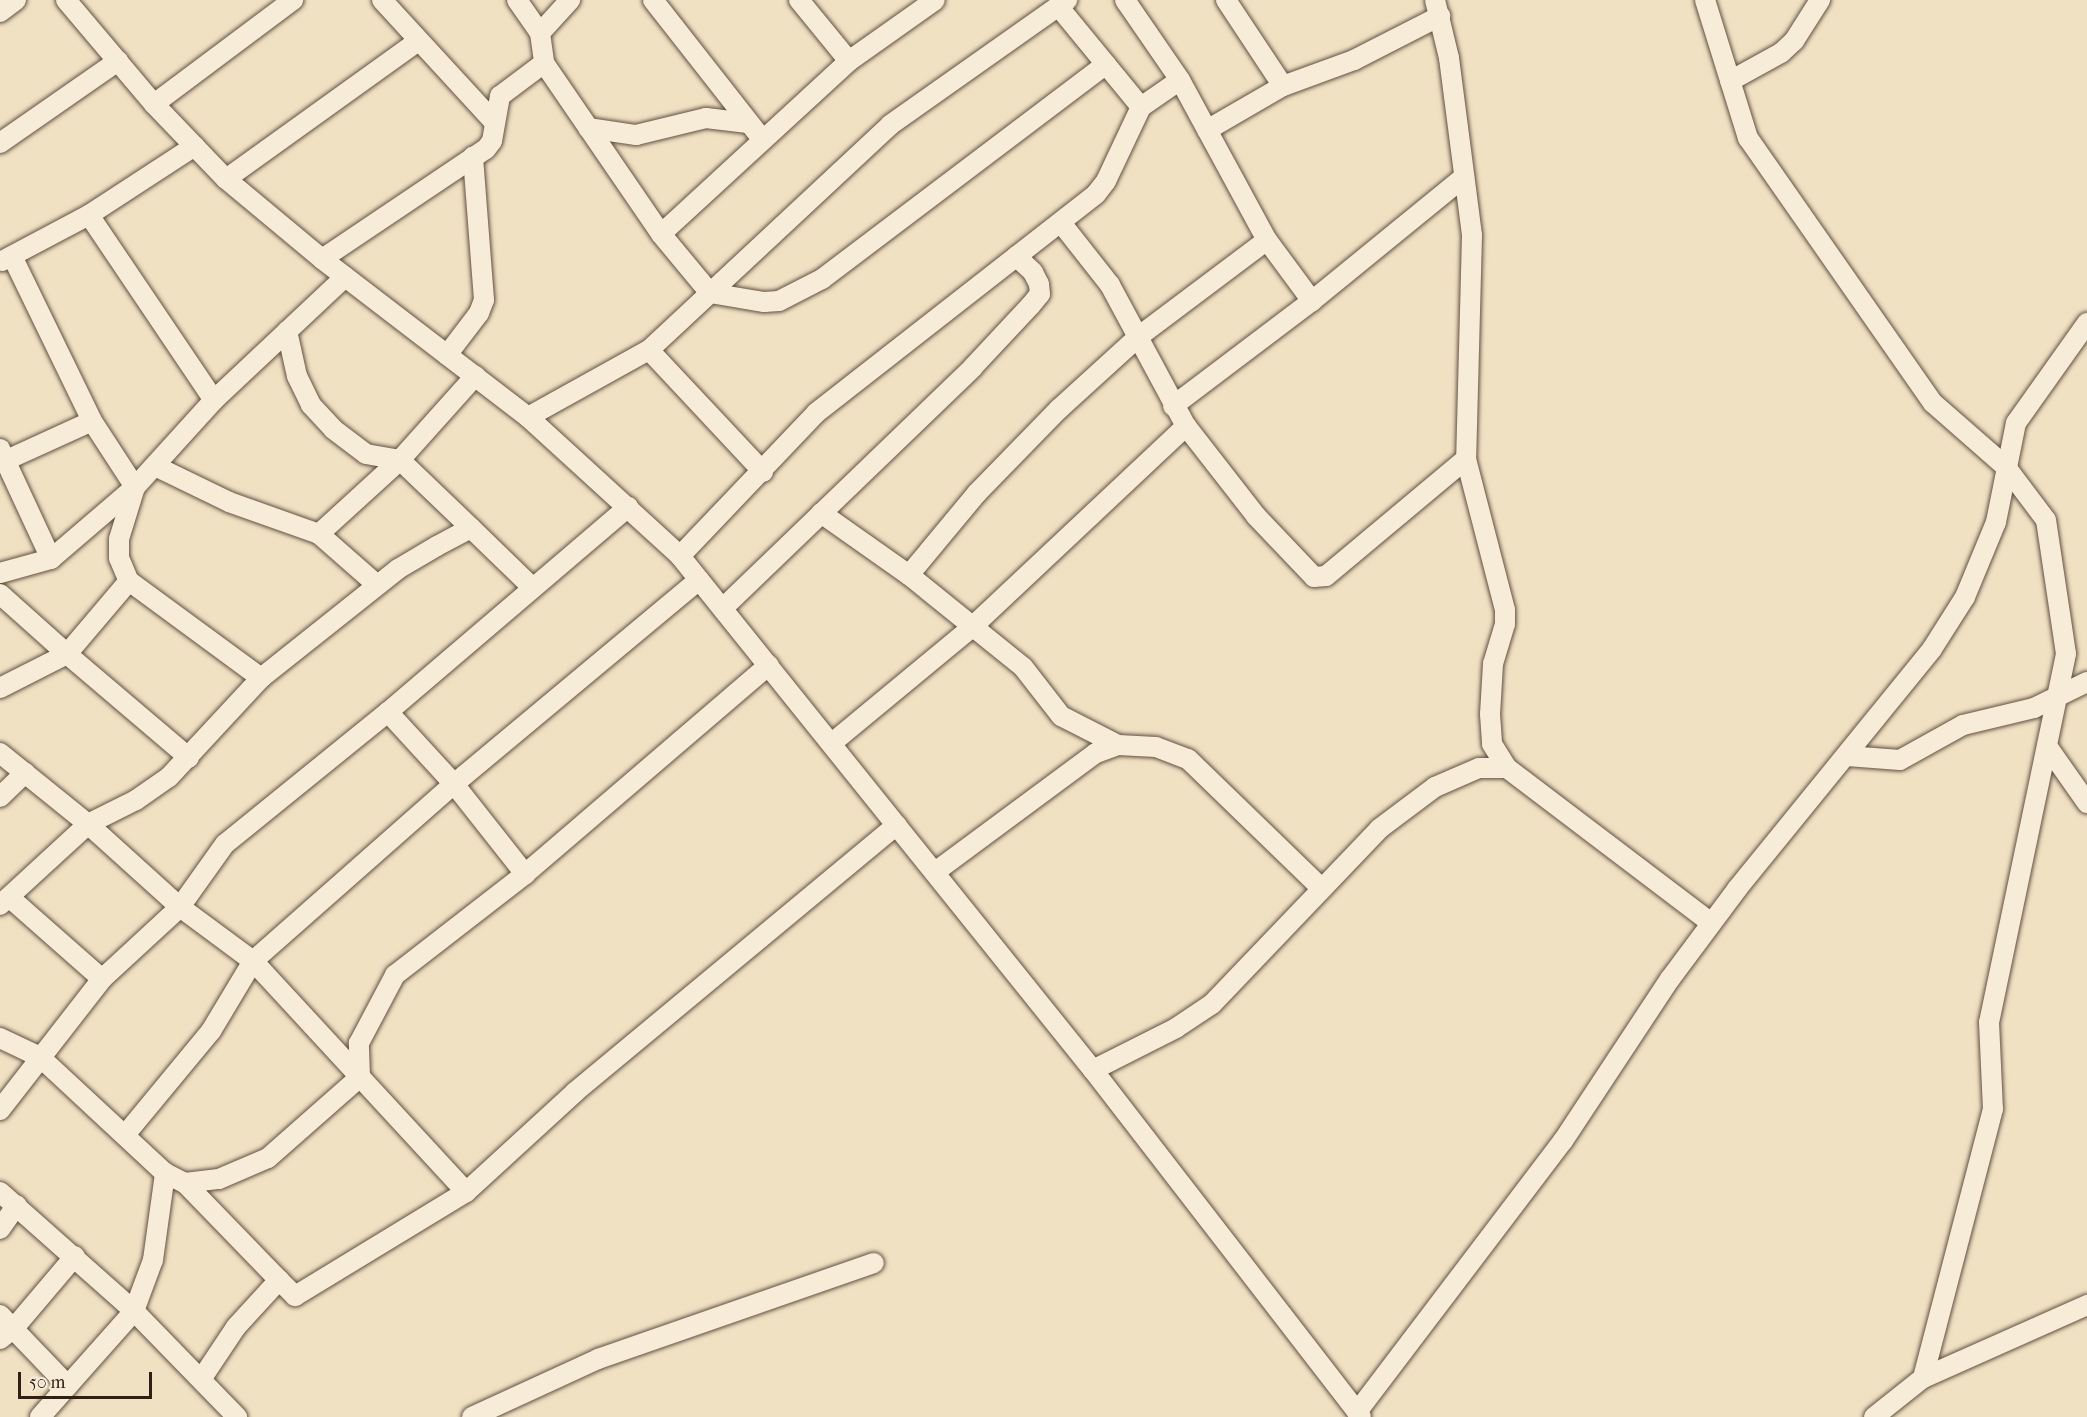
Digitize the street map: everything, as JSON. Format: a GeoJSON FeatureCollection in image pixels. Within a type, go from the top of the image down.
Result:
{"type":"FeatureCollection","features":[{"type":"Feature","properties":{"kind":"street"},"geometry":{"type":"LineString","coordinates":[[0,12],[16,0]]}},
{"type":"Feature","properties":{"kind":"street"},"geometry":{"type":"LineString","coordinates":[[154,104],[293,0]]}},
{"type":"Feature","properties":{"kind":"street"},"geometry":{"type":"LineString","coordinates":[[382,0],[494,122]]}},
{"type":"Feature","properties":{"kind":"street"},"geometry":{"type":"LineString","coordinates":[[517,0],[540,33],[544,63],[661,234],[710,293],[779,302],[822,279],[1106,64]]}},
{"type":"Feature","properties":{"kind":"street"},"geometry":{"type":"LineString","coordinates":[[540,33],[570,0]]}},
{"type":"Feature","properties":{"kind":"street"},"geometry":{"type":"LineString","coordinates":[[653,0],[762,139]]}},
{"type":"Feature","properties":{"kind":"street"},"geometry":{"type":"LineString","coordinates":[[800,0],[849,61]]}},
{"type":"Feature","properties":{"kind":"street"},"geometry":{"type":"LineString","coordinates":[[661,234],[849,61],[935,0]]}},
{"type":"Feature","properties":{"kind":"street"},"geometry":{"type":"LineString","coordinates":[[1706,0],[1748,138],[1870,308],[1913,377],[1959,429],[2006,467],[2046,520],[2066,654],[1989,1022],[1993,1109],[1923,1378]]}},
{"type":"Feature","properties":{"kind":"street"},"geometry":{"type":"LineString","coordinates":[[1730,81],[1781,53],[1794,41],[1820,0]]}},
{"type":"Feature","properties":{"kind":"street"},"geometry":{"type":"LineString","coordinates":[[76,3],[118,61],[154,104],[226,179],[322,259],[528,417],[680,556],[1093,1070],[1359,1415],[1563,1141],[1711,923],[1932,649],[1965,597],[1996,522],[2006,467],[2023,410],[2087,323]]}},
{"type":"Feature","properties":{"kind":"street"},"geometry":{"type":"LineString","coordinates":[[528,417],[649,350],[890,125],[1062,3],[1106,64],[1141,107]]}},
{"type":"Feature","properties":{"kind":"street"},"geometry":{"type":"LineString","coordinates":[[1132,3],[1180,80],[1267,240],[1312,301]]}},
{"type":"Feature","properties":{"kind":"street"},"geometry":{"type":"LineString","coordinates":[[1236,3],[1283,86]]}},
{"type":"Feature","properties":{"kind":"street"},"geometry":{"type":"LineString","coordinates":[[1207,130],[1283,86],[1354,60],[1437,8],[1464,177],[1472,265],[1466,459],[1505,610],[1490,687],[1492,744],[1507,768],[1711,923]]}},
{"type":"Feature","properties":{"kind":"street"},"geometry":{"type":"LineString","coordinates":[[226,179],[418,41]]}},
{"type":"Feature","properties":{"kind":"street"},"geometry":{"type":"LineString","coordinates":[[0,143],[118,61]]}},
{"type":"Feature","properties":{"kind":"street"},"geometry":{"type":"LineString","coordinates":[[322,259],[492,141],[501,96],[544,63]]}},
{"type":"Feature","properties":{"kind":"street"},"geometry":{"type":"LineString","coordinates":[[680,556],[763,472],[816,413],[1016,256],[1062,224],[1106,181],[1141,107],[1180,80]]}},
{"type":"Feature","properties":{"kind":"street"},"geometry":{"type":"LineString","coordinates":[[588,128],[636,135],[706,118],[748,123]]}},
{"type":"Feature","properties":{"kind":"street"},"geometry":{"type":"LineString","coordinates":[[135,487],[92,421],[6,259],[88,215],[195,146]]}},
{"type":"Feature","properties":{"kind":"street"},"geometry":{"type":"LineString","coordinates":[[447,355],[484,300],[473,156]]}},
{"type":"Feature","properties":{"kind":"street"},"geometry":{"type":"LineString","coordinates":[[1173,406],[1312,301],[1464,177]]}},
{"type":"Feature","properties":{"kind":"street"},"geometry":{"type":"LineString","coordinates":[[88,215],[214,400]]}},
{"type":"Feature","properties":{"kind":"street"},"geometry":{"type":"LineString","coordinates":[[1062,224],[1110,285],[1173,406],[1186,426],[1256,516],[1318,579],[1389,527],[1466,459]]}},
{"type":"Feature","properties":{"kind":"street"},"geometry":{"type":"LineString","coordinates":[[909,575],[977,493],[1059,409],[1138,337],[1267,240]]}},
{"type":"Feature","properties":{"kind":"street"},"geometry":{"type":"LineString","coordinates":[[723,608],[973,367],[1040,294],[1033,272],[1016,256]]}},
{"type":"Feature","properties":{"kind":"street"},"geometry":{"type":"LineString","coordinates":[[0,573],[51,559],[135,487],[214,400],[345,277]]}},
{"type":"Feature","properties":{"kind":"street"},"geometry":{"type":"LineString","coordinates":[[287,331],[297,376],[318,413],[333,429],[366,454],[400,460],[533,588]]}},
{"type":"Feature","properties":{"kind":"street"},"geometry":{"type":"LineString","coordinates":[[649,350],[763,472]]}},
{"type":"Feature","properties":{"kind":"street"},"geometry":{"type":"LineString","coordinates":[[319,534],[400,460],[475,376]]}},
{"type":"Feature","properties":{"kind":"street"},"geometry":{"type":"LineString","coordinates":[[51,559],[2,457],[92,421]]}},
{"type":"Feature","properties":{"kind":"street"},"geometry":{"type":"LineString","coordinates":[[832,743],[971,628],[1186,426]]}},
{"type":"Feature","properties":{"kind":"street"},"geometry":{"type":"LineString","coordinates":[[155,466],[229,502],[319,534],[377,585]]}},
{"type":"Feature","properties":{"kind":"street"},"geometry":{"type":"LineString","coordinates":[[135,487],[119,539],[119,558],[129,581],[261,678]]}},
{"type":"Feature","properties":{"kind":"street"},"geometry":{"type":"LineString","coordinates":[[0,1110],[102,979],[180,907],[225,844],[388,712],[628,507]]}},
{"type":"Feature","properties":{"kind":"street"},"geometry":{"type":"LineString","coordinates":[[821,513],[909,575],[971,628],[1023,667],[1061,716],[1118,745]]}},
{"type":"Feature","properties":{"kind":"street"},"geometry":{"type":"LineString","coordinates":[[102,979],[4,901],[88,824],[136,800],[189,758],[261,678],[377,585],[471,528]]}},
{"type":"Feature","properties":{"kind":"street"},"geometry":{"type":"LineString","coordinates":[[125,1135],[212,1032],[253,962],[454,784],[699,580]]}},
{"type":"Feature","properties":{"kind":"street"},"geometry":{"type":"LineString","coordinates":[[0,688],[67,654],[129,581]]}},
{"type":"Feature","properties":{"kind":"street"},"geometry":{"type":"LineString","coordinates":[[0,594],[189,758]]}},
{"type":"Feature","properties":{"kind":"street"},"geometry":{"type":"LineString","coordinates":[[360,1077],[359,1043],[395,975],[525,874],[769,665]]}},
{"type":"Feature","properties":{"kind":"street"},"geometry":{"type":"LineString","coordinates":[[1847,756],[1900,760],[1963,725],[2034,708],[2087,682]]}},
{"type":"Feature","properties":{"kind":"street"},"geometry":{"type":"LineString","coordinates":[[388,712],[454,784],[525,874]]}},
{"type":"Feature","properties":{"kind":"street"},"geometry":{"type":"LineString","coordinates":[[1479,768],[1492,744]]}},
{"type":"Feature","properties":{"kind":"street"},"geometry":{"type":"LineString","coordinates":[[935,872],[1096,753],[1118,745],[1156,747],[1188,759],[1320,887]]}},
{"type":"Feature","properties":{"kind":"street"},"geometry":{"type":"LineString","coordinates":[[2047,746],[2087,803]]}},
{"type":"Feature","properties":{"kind":"street"},"geometry":{"type":"LineString","coordinates":[[0,753],[88,824],[180,907],[253,962],[466,1192]]}},
{"type":"Feature","properties":{"kind":"street"},"geometry":{"type":"LineString","coordinates":[[1093,1070],[1176,1028],[1212,1004],[1320,887],[1405,807],[1435,787],[1479,768],[1507,768]]}},
{"type":"Feature","properties":{"kind":"street"},"geometry":{"type":"LineString","coordinates":[[0,798],[25,773]]}},
{"type":"Feature","properties":{"kind":"street"},"geometry":{"type":"LineString","coordinates":[[0,1038],[40,1058],[165,1173],[185,1183],[295,1296],[466,1192],[575,1092],[897,825]]}},
{"type":"Feature","properties":{"kind":"street"},"geometry":{"type":"LineString","coordinates":[[185,1183],[219,1179],[268,1158],[360,1077]]}},
{"type":"Feature","properties":{"kind":"street"},"geometry":{"type":"LineString","coordinates":[[40,1417],[134,1311],[153,1260],[165,1173]]}},
{"type":"Feature","properties":{"kind":"street"},"geometry":{"type":"LineString","coordinates":[[0,1192],[75,1256],[134,1311],[202,1378],[237,1417]]}},
{"type":"Feature","properties":{"kind":"street"},"geometry":{"type":"LineString","coordinates":[[0,1229],[17,1205]]}},
{"type":"Feature","properties":{"kind":"street"},"geometry":{"type":"LineString","coordinates":[[68,1386],[4,1328],[75,1256]]}},
{"type":"Feature","properties":{"kind":"street"},"geometry":{"type":"LineString","coordinates":[[472,1417],[598,1359],[874,1263]]}},
{"type":"Feature","properties":{"kind":"street"},"geometry":{"type":"LineString","coordinates":[[202,1378],[236,1327],[279,1280]]}},
{"type":"Feature","properties":{"kind":"street"},"geometry":{"type":"LineString","coordinates":[[1874,1417],[1923,1378],[2087,1305]]}}]}
